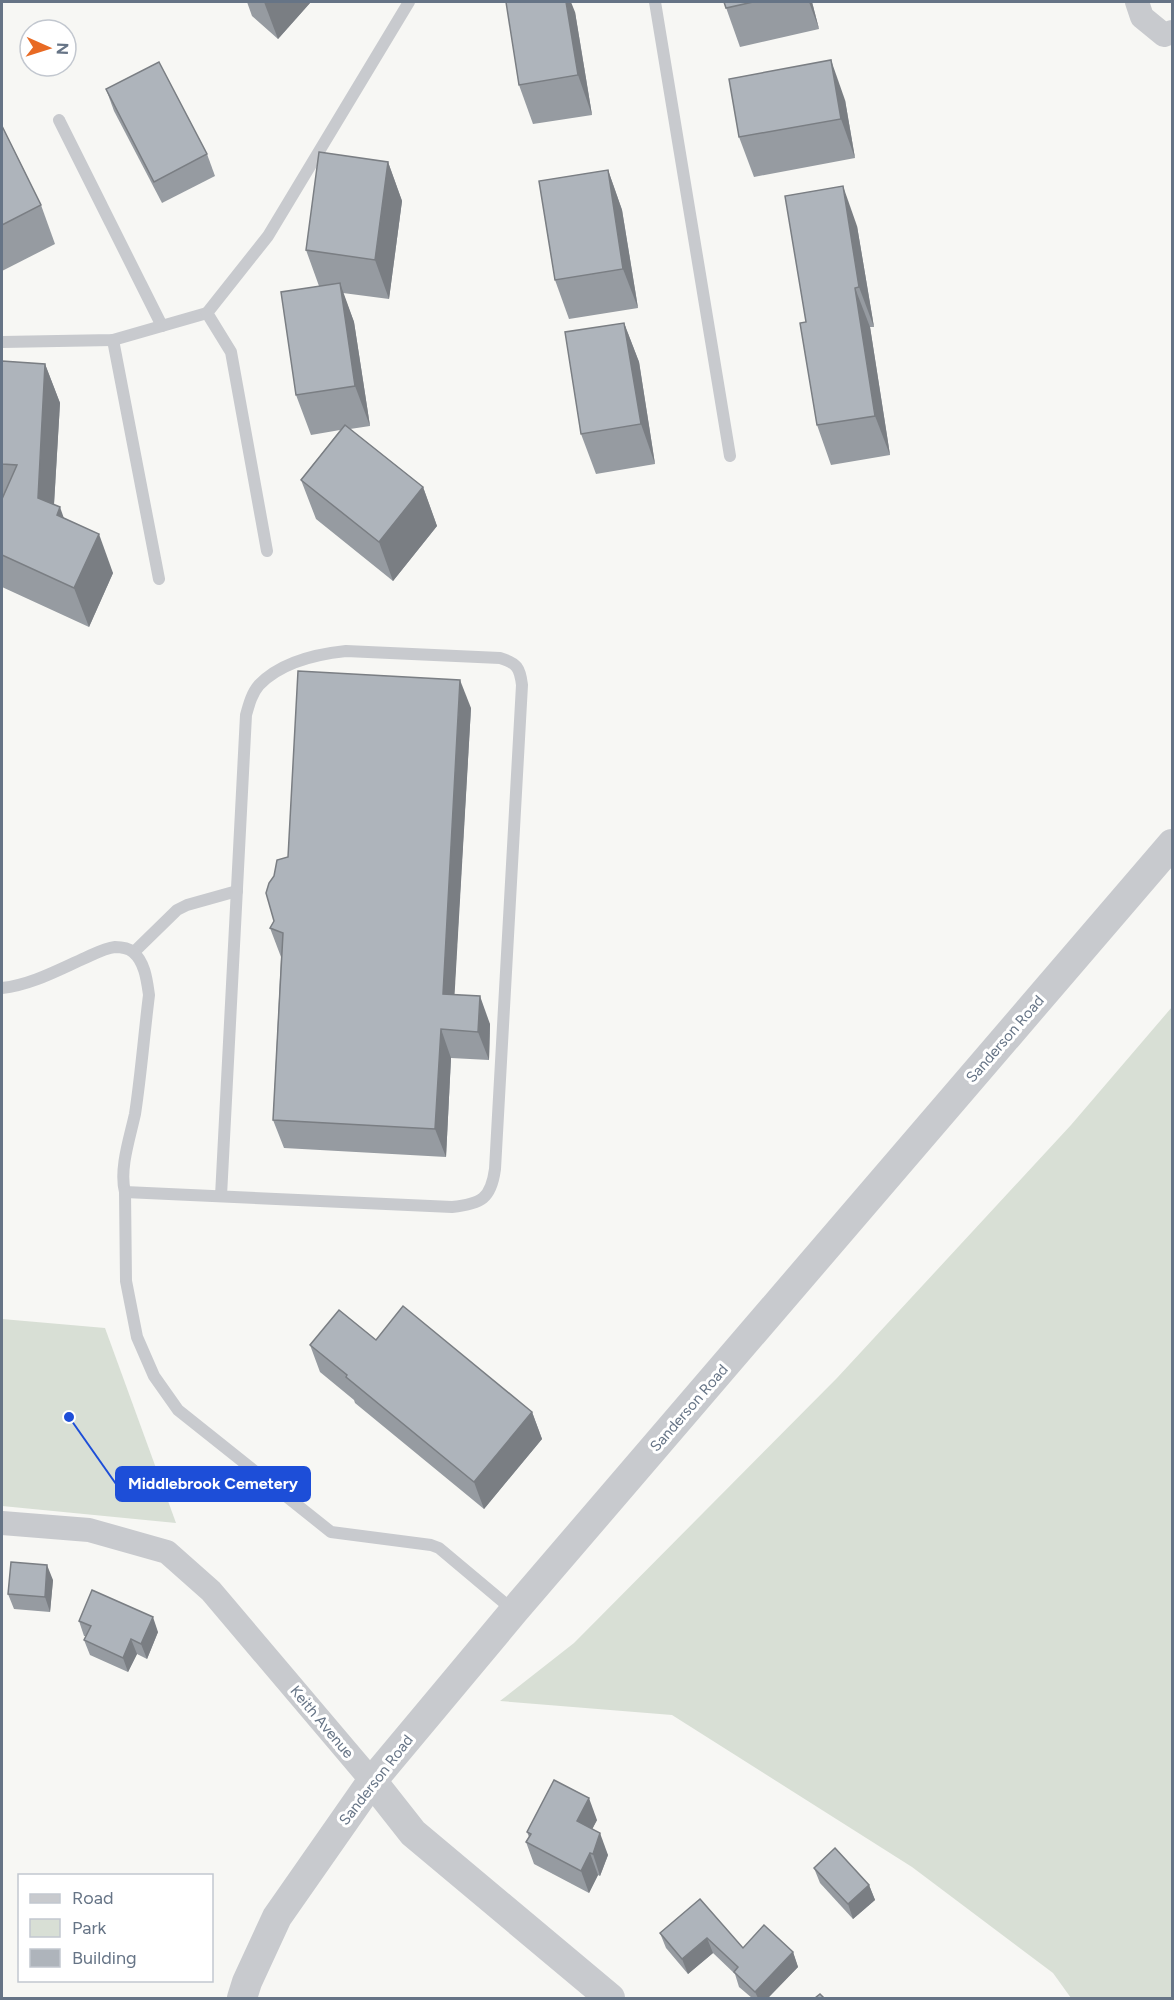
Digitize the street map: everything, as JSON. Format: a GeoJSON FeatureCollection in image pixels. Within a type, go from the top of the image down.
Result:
{"type":"FeatureCollection","features":[{"type":"Feature","properties":{"kind":"street"},"geometry":{"type":"LineString","coordinates":[[1137,2],[1142,17],[1164,35],[1173,32]]}},
{"type":"Feature","properties":{"kind":"street","name":"Sanderson Road"},"geometry":{"type":"LineString","coordinates":[[242,1998],[277,1917],[372,1781],[514,1611],[1173,844]]}},
{"type":"Feature","properties":{"kind":"street","name":"Keith Avenue"},"geometry":{"type":"LineString","coordinates":[[2,1523],[89,1530],[167,1552],[211,1591],[372,1781],[413,1833],[609,1998]]}},
{"type":"Feature","properties":{"kind":"lane"},"geometry":{"type":"LineString","coordinates":[[2,342],[113,340],[207,313],[268,236],[409,2]]}},
{"type":"Feature","properties":{"kind":"lane"},"geometry":{"type":"LineString","coordinates":[[655,2],[730,456]]}},
{"type":"Feature","properties":{"kind":"lane"},"geometry":{"type":"LineString","coordinates":[[59,120],[162,326]]}},
{"type":"Feature","properties":{"kind":"lane"},"geometry":{"type":"LineString","coordinates":[[207,313],[231,352],[267,551]]}},
{"type":"Feature","properties":{"kind":"lane"},"geometry":{"type":"LineString","coordinates":[[113,340],[159,579]]}},
{"type":"Feature","properties":{"kind":"lane"},"geometry":{"type":"LineString","coordinates":[[125,1192],[452,1207],[471,1205],[486,1197],[493,1185],[522,685],[521,671],[514,662],[500,658],[346,651],[312,657],[289,665],[259,685],[250,699],[246,715],[221,1196]]}},
{"type":"Feature","properties":{"kind":"lane"},"geometry":{"type":"LineString","coordinates":[[134,952],[177,910],[237,891]]}},
{"type":"Feature","properties":{"kind":"lane"},"geometry":{"type":"LineString","coordinates":[[2,988],[16,987],[114,947],[124,947],[134,952],[141,962],[149,995],[135,1114],[125,1156],[126,1281],[137,1336],[154,1376],[178,1410],[331,1532],[439,1548],[514,1611]]}},
{"type":"Feature","properties":{"kind":"green space"},"geometry":{"type":"Polygon","coordinates":[[[1172,1007],[1172,1998],[1071,1998],[1053,1973],[912,1867],[672,1715],[500,1701],[574,1643],[837,1378],[1071,1125],[1172,1007]]]}},
{"type":"Feature","properties":{"kind":"green space"},"geometry":{"type":"Polygon","coordinates":[[[2,1319],[105,1328],[176,1523],[2,1506],[2,1319]]]}},
{"type":"Feature","properties":{"kind":"building"},"geometry":{"type":"Polygon","coordinates":[[[506,2],[566,2],[578,75],[519,85],[506,2]]]}},
{"type":"Feature","properties":{"kind":"building"},"geometry":{"type":"Polygon","coordinates":[[[724,2],[753,2],[726,8],[724,2]]]}},
{"type":"Feature","properties":{"kind":"building"},"geometry":{"type":"Polygon","coordinates":[[[831,60],[841,119],[739,137],[729,79],[831,60]]]}},
{"type":"Feature","properties":{"kind":"building"},"geometry":{"type":"Polygon","coordinates":[[[159,62],[207,154],[154,182],[106,89],[159,62]]]}},
{"type":"Feature","properties":{"kind":"building"},"geometry":{"type":"Polygon","coordinates":[[[2,126],[41,205],[2,225],[2,126]]]}},
{"type":"Feature","properties":{"kind":"building"},"geometry":{"type":"Polygon","coordinates":[[[319,152],[388,162],[375,260],[306,250],[319,152]]]}},
{"type":"Feature","properties":{"kind":"building"},"geometry":{"type":"Polygon","coordinates":[[[608,170],[623,269],[555,280],[539,181],[608,170]]]}},
{"type":"Feature","properties":{"kind":"building"},"geometry":{"type":"Polygon","coordinates":[[[843,186],[859,287],[855,288],[875,416],[817,425],[800,323],[806,322],[785,196],[843,186]]]}},
{"type":"Feature","properties":{"kind":"building"},"geometry":{"type":"Polygon","coordinates":[[[340,283],[355,386],[296,395],[281,292],[340,283]]]}},
{"type":"Feature","properties":{"kind":"building"},"geometry":{"type":"Polygon","coordinates":[[[624,323],[641,424],[581,434],[565,332],[624,323]]]}},
{"type":"Feature","properties":{"kind":"building"},"geometry":{"type":"Polygon","coordinates":[[[2,361],[45,364],[38,498],[60,507],[57,515],[99,534],[74,588],[2,555],[2,499],[17,465],[2,464],[2,361]]]}},
{"type":"Feature","properties":{"kind":"building"},"geometry":{"type":"Polygon","coordinates":[[[345,425],[423,487],[379,542],[301,480],[345,425]]]}},
{"type":"Feature","properties":{"kind":"building"},"geometry":{"type":"Polygon","coordinates":[[[298,671],[460,680],[443,994],[480,996],[478,1032],[441,1029],[435,1129],[273,1120],[283,933],[270,928],[274,921],[266,893],[274,876],[277,860],[288,857],[298,671]]]}},
{"type":"Feature","properties":{"kind":"building"},"geometry":{"type":"Polygon","coordinates":[[[403,1306],[532,1412],[474,1482],[310,1345],[339,1310],[376,1340],[403,1306]]]}},
{"type":"Feature","properties":{"kind":"building"},"geometry":{"type":"Polygon","coordinates":[[[11,1562],[47,1565],[45,1597],[8,1594],[11,1562]]]}},
{"type":"Feature","properties":{"kind":"building"},"geometry":{"type":"Polygon","coordinates":[[[92,1590],[153,1617],[141,1644],[131,1639],[123,1658],[84,1640],[91,1626],[79,1621],[92,1590]]]}},
{"type":"Feature","properties":{"kind":"building"},"geometry":{"type":"Polygon","coordinates":[[[554,1780],[589,1798],[577,1821],[600,1833],[593,1854],[590,1853],[581,1871],[526,1842],[531,1834],[527,1832],[554,1780]]]}},
{"type":"Feature","properties":{"kind":"building"},"geometry":{"type":"Polygon","coordinates":[[[835,1848],[869,1885],[848,1904],[814,1868],[835,1848]]]}},
{"type":"Feature","properties":{"kind":"building"},"geometry":{"type":"Polygon","coordinates":[[[700,1899],[743,1948],[764,1925],[793,1952],[755,1992],[734,1972],[738,1967],[707,1938],[682,1959],[660,1933],[700,1899]]]}},
{"type":"Feature","properties":{"kind":"place","name":"Middlebrook Cemetery"},"geometry":{"type":"Point","coordinates":[69,1417]}}]}
